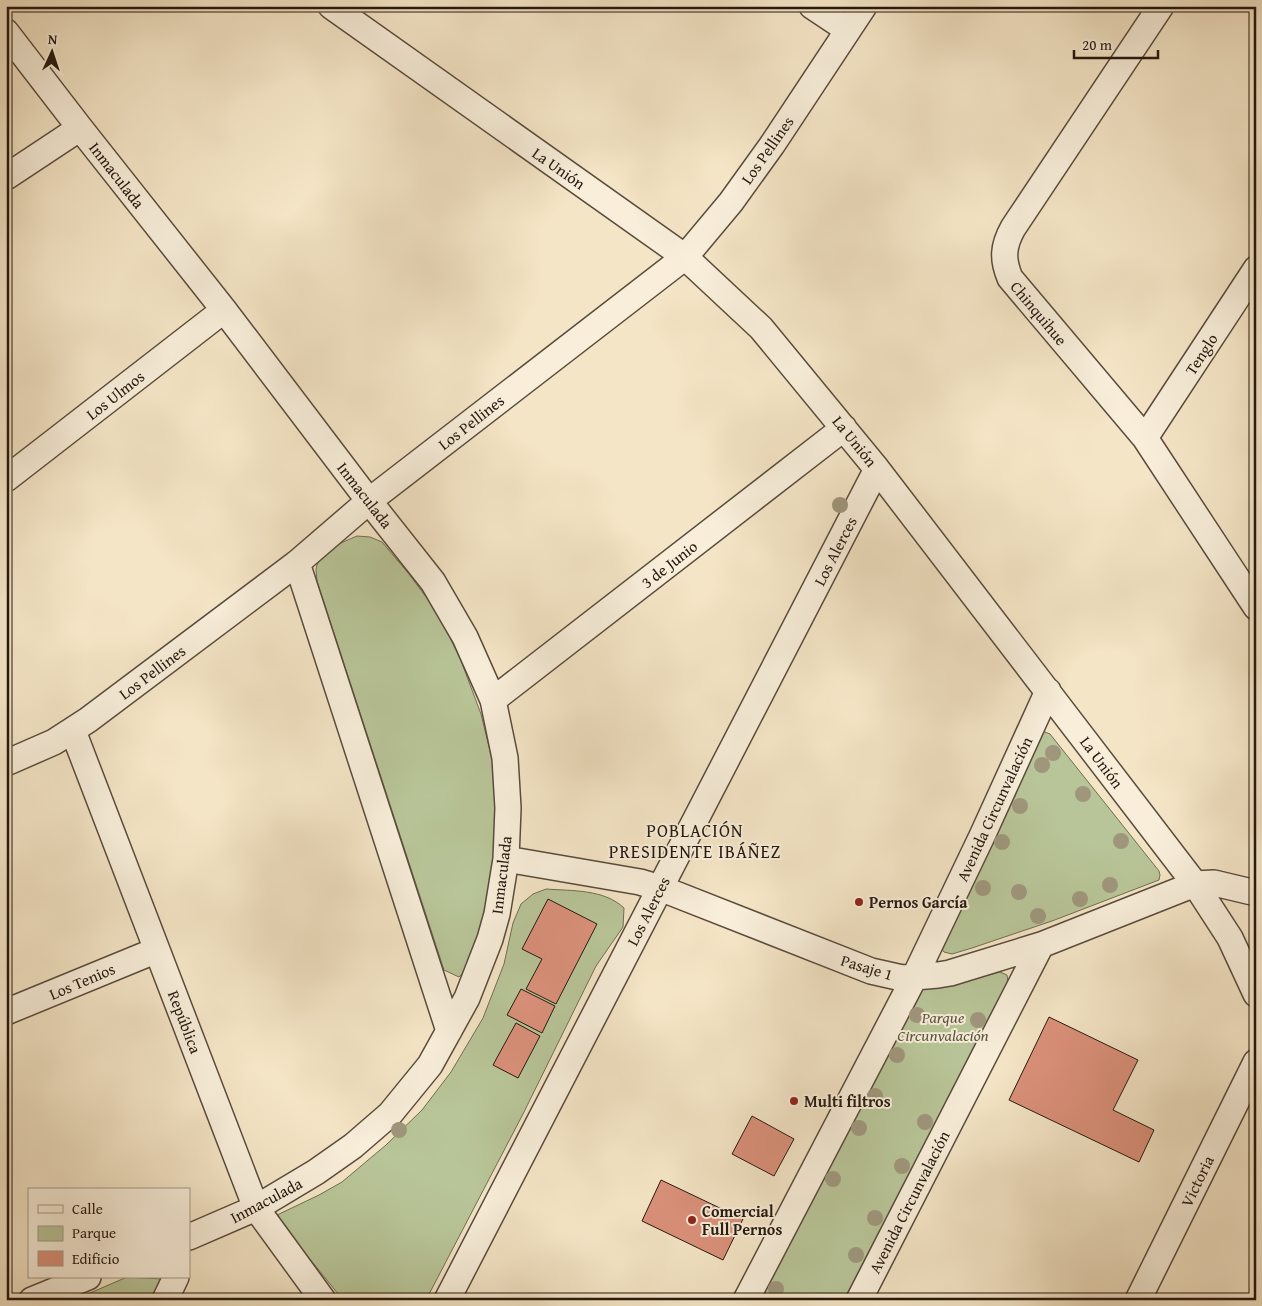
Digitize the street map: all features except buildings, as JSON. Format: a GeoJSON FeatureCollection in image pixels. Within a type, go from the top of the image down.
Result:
{"type":"FeatureCollection","features":[{"type":"Feature","properties":{"kind":"street","name":"La Unión"},"geometry":{"type":"LineString","coordinates":[[331,6],[685,257],[761,328],[877,468],[1195,884],[1230,938],[1256,994]]}},
{"type":"Feature","properties":{"kind":"street"},"geometry":{"type":"LineString","coordinates":[[812,6],[848,30]]}},
{"type":"Feature","properties":{"kind":"street","name":"Los Pellines"},"geometry":{"type":"LineString","coordinates":[[6,763],[41,749],[73,731],[297,562],[369,501],[685,257],[731,202],[772,145],[864,6]]}},
{"type":"Feature","properties":{"kind":"street","name":"Chinquihue"},"geometry":{"type":"LineString","coordinates":[[1161,6],[1013,228],[1004,252],[1005,265],[1010,278],[1145,438],[1256,607]]}},
{"type":"Feature","properties":{"kind":"street","name":"Inmaculada"},"geometry":{"type":"LineString","coordinates":[[6,32],[224,310],[433,582],[465,637],[493,700],[505,758],[508,808],[506,859],[497,914],[490,939],[467,998],[430,1065],[410,1091],[371,1132],[316,1172],[256,1208],[192,1241]]}},
{"type":"Feature","properties":{"kind":"street"},"geometry":{"type":"LineString","coordinates":[[6,177],[80,128]]}},
{"type":"Feature","properties":{"kind":"street","name":"Tenglo"},"geometry":{"type":"LineString","coordinates":[[1145,438],[1256,269]]}},
{"type":"Feature","properties":{"kind":"street","name":"Los Ulmos"},"geometry":{"type":"LineString","coordinates":[[6,479],[224,310]]}},
{"type":"Feature","properties":{"kind":"street","name":"3 de Junio"},"geometry":{"type":"LineString","coordinates":[[493,700],[844,428]]}},
{"type":"Feature","properties":{"kind":"street","name":"Los Alerces"},"geometry":{"type":"LineString","coordinates":[[447,1300],[877,468]]}},
{"type":"Feature","properties":{"kind":"street"},"geometry":{"type":"LineString","coordinates":[[297,562],[449,1031]]}},
{"type":"Feature","properties":{"kind":"street","name":"Avenida Circunvalación"},"geometry":{"type":"LineString","coordinates":[[746,1300],[914,978],[982,836],[1048,691]]}},
{"type":"Feature","properties":{"kind":"street","name":"República"},"geometry":{"type":"LineString","coordinates":[[73,731],[256,1208],[323,1300]]}},
{"type":"Feature","properties":{"kind":"street","name":"Pasaje 1"},"geometry":{"type":"LineString","coordinates":[[506,859],[640,882],[660,888],[870,971],[885,975],[914,978],[950,973],[1041,945],[1195,884],[1214,883],[1256,893]]}},
{"type":"Feature","properties":{"kind":"street","name":"Avenida Circunvalación"},"geometry":{"type":"LineString","coordinates":[[859,1300],[1041,945]]}},
{"type":"Feature","properties":{"kind":"street","name":"Los Tenios"},"geometry":{"type":"LineString","coordinates":[[6,1012],[157,950]]}},
{"type":"Feature","properties":{"kind":"street","name":"Victoria"},"geometry":{"type":"LineString","coordinates":[[1138,1300],[1256,1062]]}},
{"type":"Feature","properties":{"kind":"street"},"geometry":{"type":"LineString","coordinates":[[32,1300],[86,1278]]}},
{"type":"Feature","properties":{"kind":"street"},"geometry":{"type":"LineString","coordinates":[[165,1300],[176,1278]]}},
{"type":"Feature","properties":{"kind":"green space"},"geometry":{"type":"Polygon","coordinates":[[[357,536],[370,537],[382,542],[437,612],[460,658],[481,714],[493,763],[497,806],[495,849],[484,918],[467,969],[459,977],[444,970],[317,581],[316,569],[322,557],[332,548],[357,536]]]}},
{"type":"Feature","properties":{"kind":"green space"},"geometry":{"type":"Polygon","coordinates":[[[1040,732],[1050,734],[1159,871],[1159,880],[1052,921],[972,948],[952,954],[944,952],[942,949],[1040,732]]]}},
{"type":"Feature","properties":{"kind":"green space"},"geometry":{"type":"Polygon","coordinates":[[[546,889],[587,892],[607,897],[624,908],[623,927],[596,966],[523,1114],[426,1300],[343,1300],[275,1216],[342,1182],[386,1145],[422,1110],[451,1072],[483,1018],[504,964],[513,923],[521,904],[533,894],[546,889]]]}},
{"type":"Feature","properties":{"kind":"green space","name":"Parque Circunvalación"},"geometry":{"type":"Polygon","coordinates":[[[1000,972],[1007,975],[1008,982],[844,1300],[760,1300],[916,995],[923,988],[947,986],[1000,972]]]}},
{"type":"Feature","properties":{"kind":"green space"},"geometry":{"type":"Polygon","coordinates":[[[125,1278],[162,1279],[151,1300],[74,1300],[125,1278]]]}},
{"type":"Feature","properties":{"kind":"place","name":"Pernos García"},"geometry":{"type":"Point","coordinates":[859,902]}},
{"type":"Feature","properties":{"kind":"place","name":"Multi filtros"},"geometry":{"type":"Point","coordinates":[794,1101]}},
{"type":"Feature","properties":{"kind":"place","name":"Comercial Full Pernos"},"geometry":{"type":"Point","coordinates":[692,1220]}},
{"type":"Feature","properties":{"kind":"district","name":"POBLACIÓN PRESIDENTE IBÁÑEZ"},"geometry":{"type":"Point","coordinates":[695,841]}}]}
